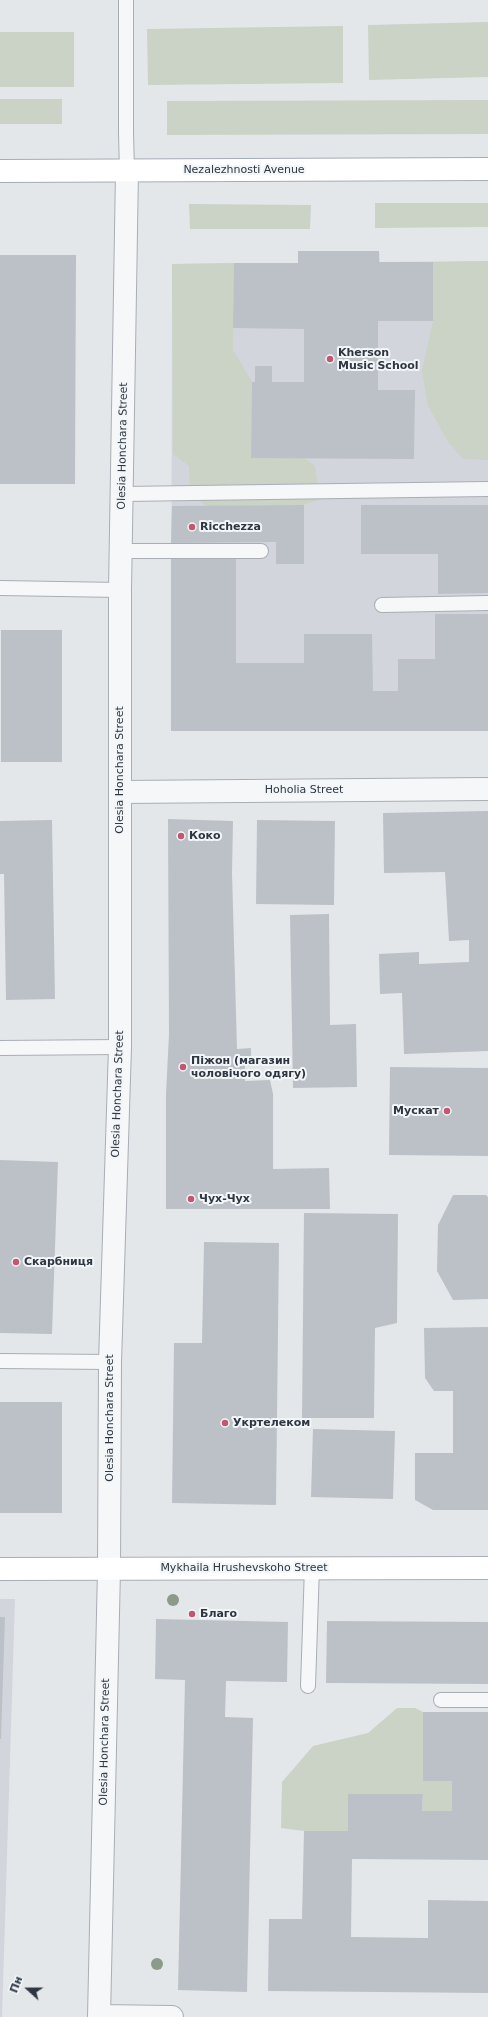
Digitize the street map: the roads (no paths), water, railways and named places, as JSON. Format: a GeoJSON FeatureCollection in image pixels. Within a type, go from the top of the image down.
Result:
{"type":"FeatureCollection","features":[{"type":"Feature","properties":{"kind":"street","name":"Nezalezhnosti Avenue"},"geometry":{"type":"LineString","coordinates":[[0,171],[488,169]]}},
{"type":"Feature","properties":{"kind":"street","name":"Olesia Honchara Street"},"geometry":{"type":"LineString","coordinates":[[99,2017],[109,1569],[110,1362],[120,1047],[120,590],[128,170]]}},
{"type":"Feature","properties":{"kind":"street","name":"Hoholia Street"},"geometry":{"type":"LineString","coordinates":[[121,792],[488,789]]}},
{"type":"Feature","properties":{"kind":"street","name":"Mykhaila Hrushevskoho Street"},"geometry":{"type":"LineString","coordinates":[[0,1569],[312,1567],[488,1568]]}},
{"type":"Feature","properties":{"kind":"street"},"geometry":{"type":"LineString","coordinates":[[99,2017],[172,2017]]}},
{"type":"Feature","properties":{"kind":"lane"},"geometry":{"type":"LineString","coordinates":[[126,0],[126,133],[128,170]]}},
{"type":"Feature","properties":{"kind":"lane"},"geometry":{"type":"LineString","coordinates":[[122,494],[488,489]]}},
{"type":"Feature","properties":{"kind":"lane"},"geometry":{"type":"LineString","coordinates":[[121,551],[261,551]]}},
{"type":"Feature","properties":{"kind":"lane"},"geometry":{"type":"LineString","coordinates":[[0,588],[120,590]]}},
{"type":"Feature","properties":{"kind":"lane"},"geometry":{"type":"LineString","coordinates":[[382,605],[488,603]]}},
{"type":"Feature","properties":{"kind":"lane"},"geometry":{"type":"LineString","coordinates":[[0,1048],[120,1047]]}},
{"type":"Feature","properties":{"kind":"lane"},"geometry":{"type":"LineString","coordinates":[[0,1361],[110,1362]]}},
{"type":"Feature","properties":{"kind":"lane"},"geometry":{"type":"LineString","coordinates":[[308,1686],[312,1567]]}},
{"type":"Feature","properties":{"kind":"lane"},"geometry":{"type":"LineString","coordinates":[[441,1700],[488,1700]]}},
{"type":"Feature","properties":{"kind":"place","name":"Kherson Music School"},"geometry":{"type":"Point","coordinates":[330,359]}},
{"type":"Feature","properties":{"kind":"place","name":"Ricchezza"},"geometry":{"type":"Point","coordinates":[192,527]}},
{"type":"Feature","properties":{"kind":"place","name":"Коко"},"geometry":{"type":"Point","coordinates":[181,836]}},
{"type":"Feature","properties":{"kind":"place","name":"Піжон (магазин чоловічого одягу)"},"geometry":{"type":"Point","coordinates":[183,1067]}},
{"type":"Feature","properties":{"kind":"place","name":"Мускат"},"geometry":{"type":"Point","coordinates":[447,1111]}},
{"type":"Feature","properties":{"kind":"place","name":"Чух-Чух"},"geometry":{"type":"Point","coordinates":[191,1199]}},
{"type":"Feature","properties":{"kind":"place","name":"Скарбниця"},"geometry":{"type":"Point","coordinates":[16,1262]}},
{"type":"Feature","properties":{"kind":"place","name":"Укртелеком"},"geometry":{"type":"Point","coordinates":[225,1423]}},
{"type":"Feature","properties":{"kind":"place","name":"Благо"},"geometry":{"type":"Point","coordinates":[192,1614]}}]}
